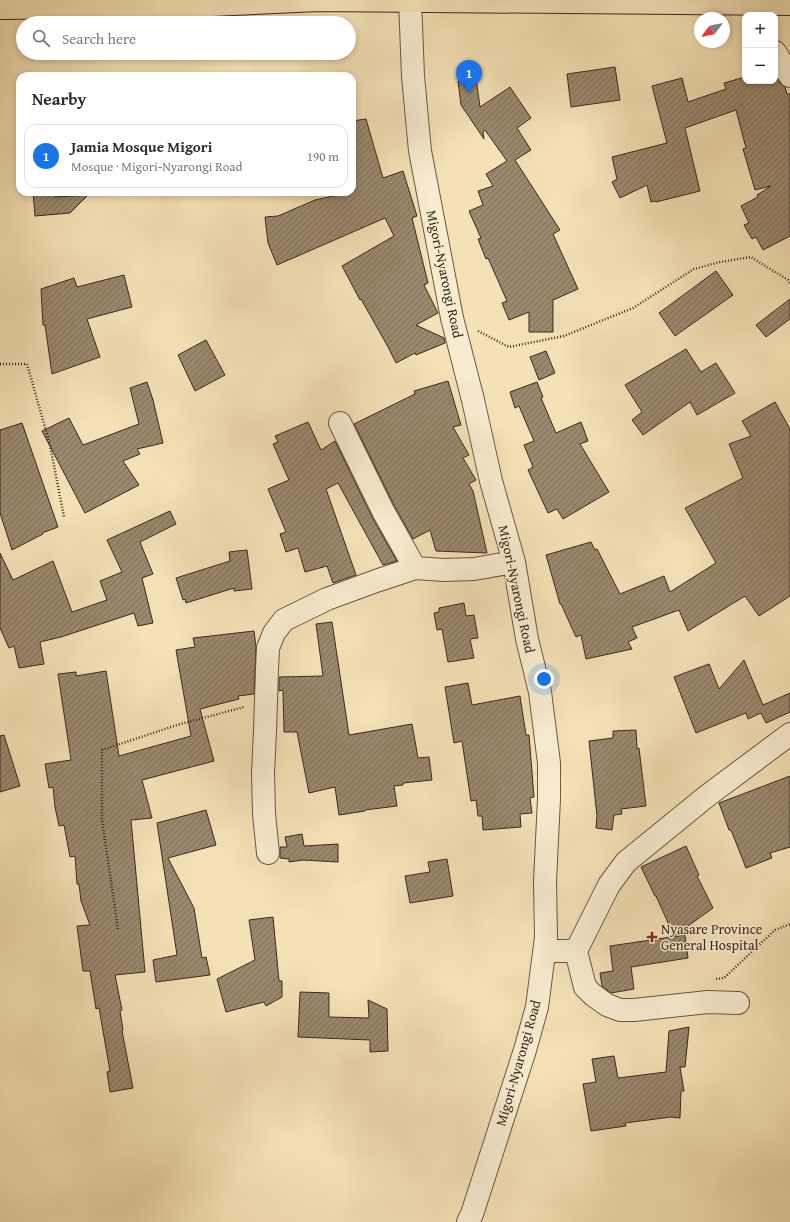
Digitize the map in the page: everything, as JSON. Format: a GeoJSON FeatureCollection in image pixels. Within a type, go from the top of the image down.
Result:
{"type":"FeatureCollection","features":[{"type":"Feature","properties":{"kind":"highway"},"geometry":{"type":"LineString","coordinates":[[0,8],[189,6],[318,0],[410,0],[756,10],[790,4]]}},
{"type":"Feature","properties":{"kind":"street","name":"Migori-Nyarongi Road"},"geometry":{"type":"LineString","coordinates":[[410,0],[413,76],[418,133],[436,237],[452,318],[473,400],[491,480],[514,562],[527,639],[540,692],[549,763],[549,799],[545,881],[546,937],[537,1007],[525,1050],[472,1214],[468,1222]]}},
{"type":"Feature","properties":{"kind":"street"},"geometry":{"type":"LineString","coordinates":[[778,57],[790,76]]}},
{"type":"Feature","properties":{"kind":"street"},"geometry":{"type":"LineString","coordinates":[[340,423],[383,511],[415,568]]}},
{"type":"Feature","properties":{"kind":"street"},"geometry":{"type":"LineString","coordinates":[[268,853],[264,814],[263,773],[268,648],[274,633],[284,620],[327,599],[415,568],[444,570],[474,569],[514,562]]}},
{"type":"Feature","properties":{"kind":"street"},"geometry":{"type":"LineString","coordinates":[[738,1003],[708,1002],[647,1009],[620,1010],[607,1005],[585,987],[576,951],[608,885],[626,862],[707,796],[790,734]]}},
{"type":"Feature","properties":{"kind":"street"},"geometry":{"type":"LineString","coordinates":[[545,951],[576,951]]}},
{"type":"Feature","properties":{"kind":"path"},"geometry":{"type":"LineString","coordinates":[[452,318],[509,347],[564,336],[633,308],[694,269],[720,262],[751,257],[788,280],[790,283]]}},
{"type":"Feature","properties":{"kind":"path"},"geometry":{"type":"LineString","coordinates":[[0,364],[27,364],[50,444],[64,517]]}},
{"type":"Feature","properties":{"kind":"path"},"geometry":{"type":"LineString","coordinates":[[118,929],[102,820],[102,750],[177,725],[266,701]]}},
{"type":"Feature","properties":{"kind":"path"},"geometry":{"type":"LineString","coordinates":[[712,980],[724,978],[775,930],[790,924]]}},
{"type":"Feature","properties":{"kind":"building"},"geometry":{"type":"Polygon","coordinates":[[[615,67],[620,100],[571,107],[567,74],[615,67]]]}},
{"type":"Feature","properties":{"kind":"building"},"geometry":{"type":"Polygon","coordinates":[[[476,78],[480,107],[510,87],[531,118],[517,128],[531,150],[515,160],[560,230],[553,234],[578,289],[553,300],[553,332],[529,332],[529,312],[509,320],[502,303],[507,301],[488,258],[486,259],[478,239],[481,238],[469,211],[483,205],[478,191],[493,186],[486,174],[507,161],[485,130],[483,132],[484,139],[461,105],[458,81],[476,78]]]}},
{"type":"Feature","properties":{"kind":"building"},"geometry":{"type":"Polygon","coordinates":[[[682,78],[688,102],[726,89],[724,83],[742,78],[742,84],[778,84],[778,80],[785,87],[787,94],[790,94],[790,236],[763,250],[756,237],[752,239],[744,225],[749,223],[741,206],[758,197],[757,195],[771,186],[755,190],[743,149],[746,148],[736,110],[685,128],[700,191],[651,202],[647,185],[620,198],[612,182],[617,179],[612,157],[667,143],[652,86],[682,78]]]}},
{"type":"Feature","properties":{"kind":"building"},"geometry":{"type":"Polygon","coordinates":[[[366,119],[383,178],[403,171],[417,216],[412,218],[428,283],[424,285],[438,313],[416,325],[444,338],[445,343],[416,355],[415,353],[396,363],[342,266],[394,236],[385,218],[277,265],[268,243],[265,217],[278,216],[315,200],[334,196],[356,196],[356,120],[366,119]]]}},
{"type":"Feature","properties":{"kind":"building"},"geometry":{"type":"Polygon","coordinates":[[[33,196],[87,196],[70,213],[35,216],[33,196]]]}},
{"type":"Feature","properties":{"kind":"building"},"geometry":{"type":"Polygon","coordinates":[[[716,271],[733,295],[675,336],[659,313],[716,271]]]}},
{"type":"Feature","properties":{"kind":"building"},"geometry":{"type":"Polygon","coordinates":[[[124,275],[132,307],[87,319],[100,357],[52,374],[45,325],[43,325],[41,289],[74,278],[77,287],[124,275]]]}},
{"type":"Feature","properties":{"kind":"building"},"geometry":{"type":"Polygon","coordinates":[[[790,299],[790,319],[766,337],[756,325],[790,299]]]}},
{"type":"Feature","properties":{"kind":"building"},"geometry":{"type":"Polygon","coordinates":[[[206,340],[225,375],[195,391],[178,355],[206,340]]]}},
{"type":"Feature","properties":{"kind":"building"},"geometry":{"type":"Polygon","coordinates":[[[686,349],[701,372],[716,363],[735,393],[697,415],[690,402],[643,435],[632,420],[642,412],[625,385],[686,349]]]}},
{"type":"Feature","properties":{"kind":"building"},"geometry":{"type":"Polygon","coordinates":[[[546,351],[555,373],[539,380],[530,357],[546,351]]]}},
{"type":"Feature","properties":{"kind":"building"},"geometry":{"type":"Polygon","coordinates":[[[448,381],[461,425],[453,427],[469,455],[463,458],[476,480],[469,484],[473,491],[487,553],[436,551],[430,530],[413,539],[394,505],[354,424],[415,394],[414,391],[448,381]]]}},
{"type":"Feature","properties":{"kind":"building"},"geometry":{"type":"Polygon","coordinates":[[[147,382],[153,400],[163,443],[137,449],[140,454],[123,461],[139,485],[85,513],[42,431],[69,418],[83,445],[139,424],[130,388],[147,382]]]}},
{"type":"Feature","properties":{"kind":"building"},"geometry":{"type":"Polygon","coordinates":[[[537,382],[543,397],[541,398],[556,433],[581,422],[588,441],[580,444],[609,492],[563,519],[557,509],[548,513],[528,470],[533,467],[524,445],[534,441],[519,406],[515,408],[510,392],[537,382]]]}},
{"type":"Feature","properties":{"kind":"building"},"geometry":{"type":"Polygon","coordinates":[[[775,402],[790,429],[790,596],[759,616],[745,596],[688,631],[679,610],[632,627],[637,638],[628,642],[632,649],[586,659],[581,635],[576,637],[560,604],[546,555],[591,542],[595,550],[597,549],[620,594],[664,576],[670,592],[716,563],[685,508],[743,478],[729,444],[751,436],[742,421],[775,402]]]}},
{"type":"Feature","properties":{"kind":"building"},"geometry":{"type":"Polygon","coordinates":[[[308,422],[321,450],[335,441],[372,517],[397,561],[383,565],[338,483],[326,489],[356,575],[333,583],[327,566],[305,572],[298,548],[286,552],[280,534],[286,532],[268,489],[289,480],[273,444],[278,442],[275,436],[308,422]]]}},
{"type":"Feature","properties":{"kind":"building"},"geometry":{"type":"Polygon","coordinates":[[[22,423],[58,527],[42,533],[43,534],[12,550],[0,513],[0,430],[22,423]]]}},
{"type":"Feature","properties":{"kind":"building"},"geometry":{"type":"Polygon","coordinates":[[[170,511],[176,524],[140,542],[153,574],[142,578],[153,623],[138,626],[134,613],[61,637],[40,642],[44,664],[19,668],[14,646],[9,648],[0,628],[0,553],[13,580],[53,561],[72,612],[107,600],[100,581],[122,572],[107,540],[170,511]]]}},
{"type":"Feature","properties":{"kind":"building"},"geometry":{"type":"Polygon","coordinates":[[[247,550],[252,589],[234,591],[234,588],[186,603],[185,599],[183,600],[176,578],[230,561],[229,552],[247,550]]]}},
{"type":"Feature","properties":{"kind":"building"},"geometry":{"type":"Polygon","coordinates":[[[464,603],[466,616],[474,615],[478,638],[470,639],[474,658],[448,662],[442,629],[437,630],[434,613],[439,612],[439,608],[464,603]]]}},
{"type":"Feature","properties":{"kind":"building"},"geometry":{"type":"Polygon","coordinates":[[[332,622],[349,735],[412,724],[418,758],[429,757],[432,780],[403,783],[403,785],[394,786],[397,806],[339,815],[335,787],[309,793],[297,732],[284,732],[283,690],[279,691],[279,677],[323,676],[316,624],[332,622]]]}},
{"type":"Feature","properties":{"kind":"building"},"geometry":{"type":"Polygon","coordinates":[[[254,631],[256,647],[254,694],[238,696],[239,699],[200,709],[214,761],[142,780],[152,818],[131,820],[145,972],[115,975],[122,1010],[120,1011],[122,1031],[133,1088],[110,1092],[107,1072],[110,1071],[99,1008],[96,1009],[90,971],[83,971],[77,926],[90,925],[81,901],[79,884],[77,884],[75,856],[70,857],[64,825],[59,826],[53,787],[49,788],[45,764],[71,760],[58,674],[76,672],[76,676],[106,671],[119,756],[191,736],[176,650],[195,647],[193,638],[254,631]]]}},
{"type":"Feature","properties":{"kind":"building"},"geometry":{"type":"Polygon","coordinates":[[[744,660],[763,705],[790,693],[790,712],[766,723],[761,713],[748,719],[746,713],[696,733],[674,677],[709,664],[719,689],[744,660]]]}},
{"type":"Feature","properties":{"kind":"building"},"geometry":{"type":"Polygon","coordinates":[[[468,683],[472,705],[520,696],[526,735],[529,735],[534,797],[530,798],[532,813],[520,814],[521,827],[483,830],[482,816],[478,816],[476,800],[471,801],[462,741],[454,743],[445,687],[468,683]]]}},
{"type":"Feature","properties":{"kind":"building"},"geometry":{"type":"Polygon","coordinates":[[[636,730],[637,749],[639,748],[646,806],[621,809],[622,814],[614,815],[612,830],[596,828],[597,816],[589,741],[613,738],[613,731],[636,730]]]}},
{"type":"Feature","properties":{"kind":"building"},"geometry":{"type":"Polygon","coordinates":[[[4,735],[20,786],[0,792],[0,736],[4,735]]]}},
{"type":"Feature","properties":{"kind":"building"},"geometry":{"type":"Polygon","coordinates":[[[790,776],[790,847],[770,853],[772,858],[746,868],[719,803],[790,776]]]}},
{"type":"Feature","properties":{"kind":"building"},"geometry":{"type":"Polygon","coordinates":[[[206,810],[216,845],[168,858],[194,908],[202,958],[206,957],[210,975],[156,982],[153,960],[177,955],[157,823],[206,810]]]}},
{"type":"Feature","properties":{"kind":"building"},"geometry":{"type":"Polygon","coordinates":[[[302,834],[304,846],[338,844],[338,862],[303,860],[289,862],[289,859],[280,858],[280,847],[287,847],[285,837],[302,834]]]}},
{"type":"Feature","properties":{"kind":"building"},"geometry":{"type":"Polygon","coordinates":[[[686,846],[699,875],[697,876],[713,908],[674,936],[641,867],[686,846]]]}},
{"type":"Feature","properties":{"kind":"building"},"geometry":{"type":"Polygon","coordinates":[[[447,859],[453,896],[410,903],[405,876],[430,872],[428,862],[447,859]]]}},
{"type":"Feature","properties":{"kind":"building"},"geometry":{"type":"Polygon","coordinates":[[[273,917],[279,981],[282,981],[282,997],[266,1006],[264,1002],[226,1012],[217,979],[255,960],[249,920],[273,917]]]}},
{"type":"Feature","properties":{"kind":"building"},"geometry":{"type":"Polygon","coordinates":[[[685,935],[688,958],[631,967],[634,989],[611,993],[602,986],[600,973],[613,971],[610,946],[685,935]]]}},
{"type":"Feature","properties":{"kind":"building"},"geometry":{"type":"Polygon","coordinates":[[[300,992],[329,993],[329,1017],[369,1018],[368,1000],[387,1009],[388,1051],[370,1052],[370,1040],[298,1037],[300,992]]]}},
{"type":"Feature","properties":{"kind":"building"},"geometry":{"type":"Polygon","coordinates":[[[689,1027],[685,1067],[680,1067],[684,1091],[681,1091],[680,1118],[671,1117],[625,1123],[626,1126],[591,1131],[583,1084],[596,1082],[592,1059],[614,1056],[618,1078],[666,1072],[669,1031],[689,1027]]]}},
{"type":"Feature","properties":{"kind":"place","name":"Jamia Mosque Migori"},"geometry":{"type":"Point","coordinates":[469,93]}},
{"type":"Feature","properties":{"kind":"place","name":"Nyasare Province General Hospital"},"geometry":{"type":"Point","coordinates":[652,937]}}]}
